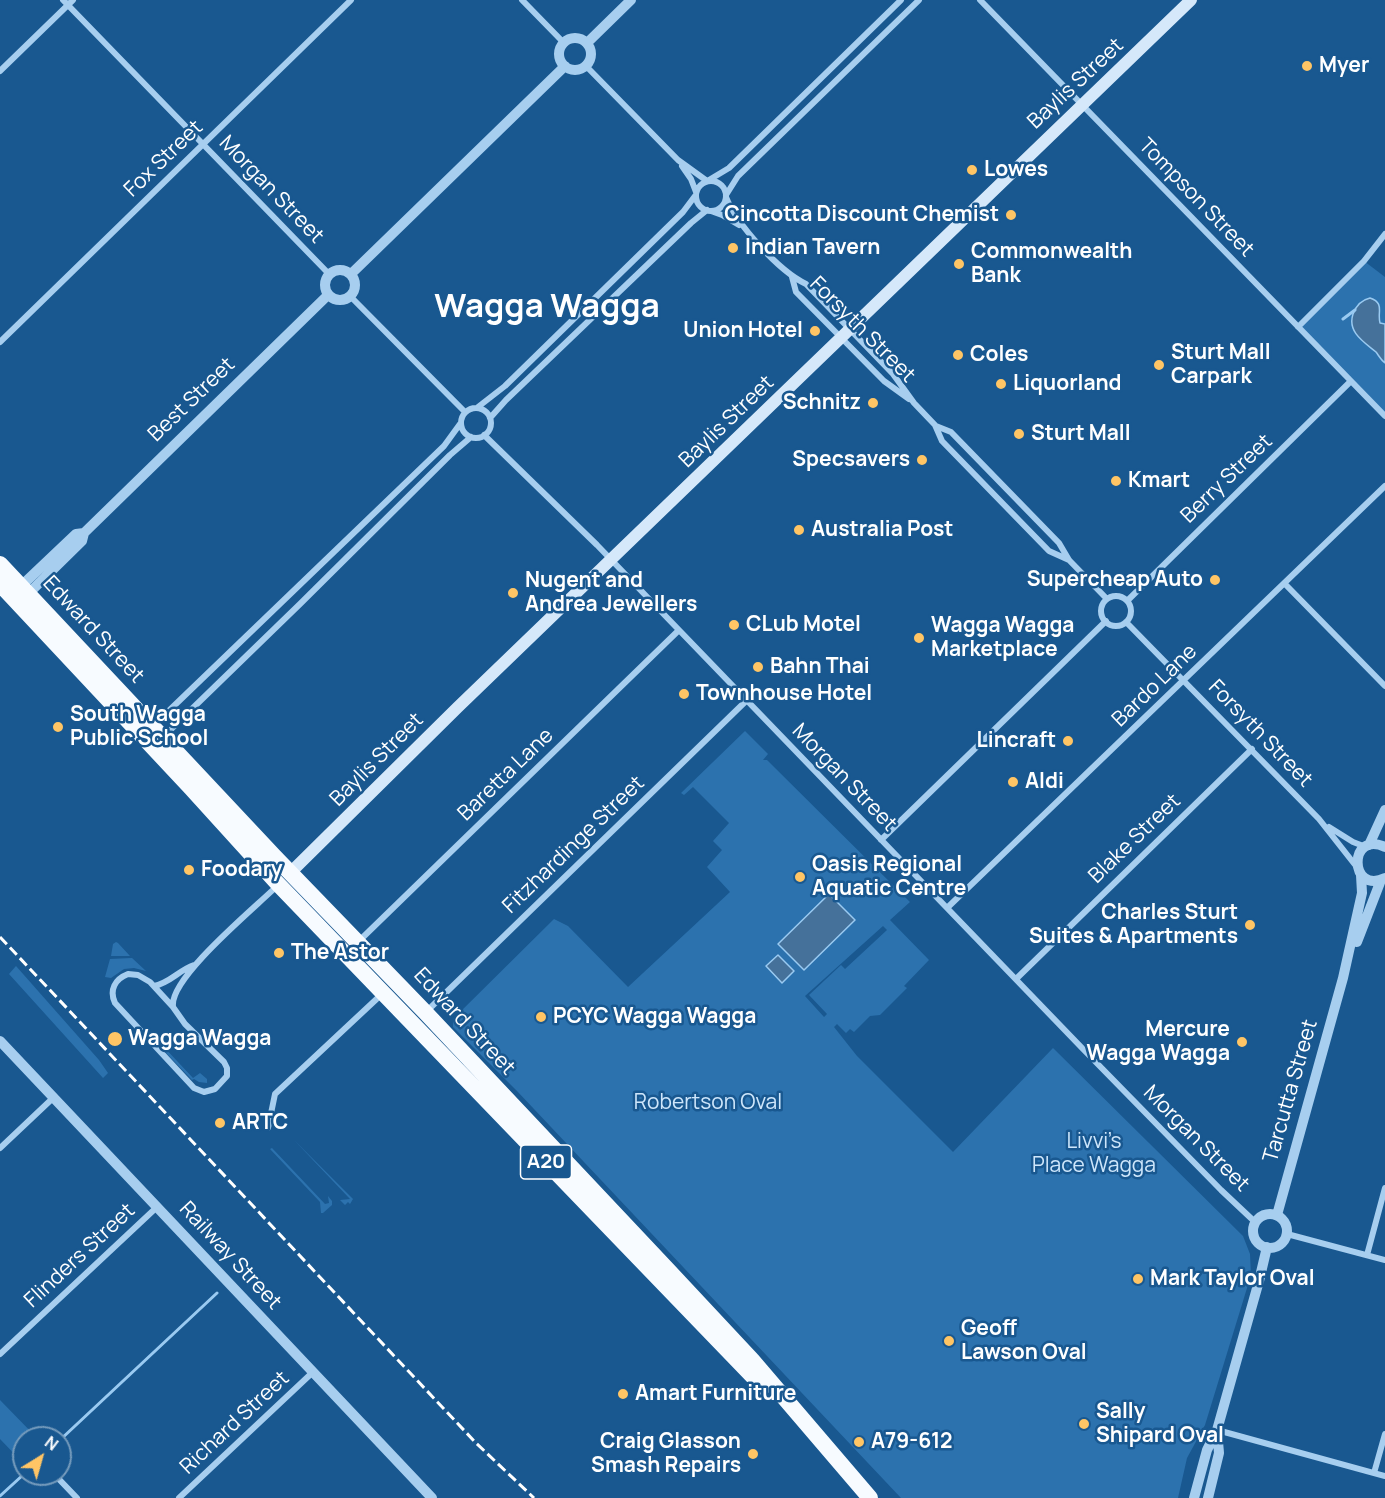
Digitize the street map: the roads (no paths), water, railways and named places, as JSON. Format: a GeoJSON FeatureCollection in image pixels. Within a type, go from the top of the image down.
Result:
{"type":"FeatureCollection","features":[{"type":"Feature","properties":{"kind":"highway","name":"Edward Street"},"geometry":{"type":"LineString","coordinates":[[0,564],[16,593],[191,788],[284,879],[357,943],[425,1012],[752,1360],[816,1437],[872,1498]]}},
{"type":"Feature","properties":{"kind":"highway","name":"Edward Street"},"geometry":{"type":"LineString","coordinates":[[16,593],[157,731],[383,993],[743,1368],[816,1437]]}},
{"type":"Feature","properties":{"kind":"highway"},"geometry":{"type":"LineString","coordinates":[[413,1024],[425,1012]]}},
{"type":"Feature","properties":{"kind":"main road","name":"Baylis Street"},"geometry":{"type":"LineString","coordinates":[[284,879],[458,707],[1191,0]]}},
{"type":"Feature","properties":{"kind":"street","name":"Fox Street"},"geometry":{"type":"LineString","coordinates":[[0,342],[351,0]]}},
{"type":"Feature","properties":{"kind":"street"},"geometry":{"type":"LineString","coordinates":[[522,0],[564,43]]}},
{"type":"Feature","properties":{"kind":"street"},"geometry":{"type":"LineString","coordinates":[[587,43],[631,0]]}},
{"type":"Feature","properties":{"kind":"street"},"geometry":{"type":"LineString","coordinates":[[465,411],[478,407],[496,394],[683,212],[700,185],[729,168],[901,0]]}},
{"type":"Feature","properties":{"kind":"street"},"geometry":{"type":"LineString","coordinates":[[490,418],[656,257],[708,210],[721,207],[738,176],[919,0]]}},
{"type":"Feature","properties":{"kind":"street","name":"Tompson Street"},"geometry":{"type":"LineString","coordinates":[[982,1],[1385,416]]}},
{"type":"Feature","properties":{"kind":"street","name":"Morgan Street"},"geometry":{"type":"LineString","coordinates":[[68,2],[329,274]]}},
{"type":"Feature","properties":{"kind":"street"},"geometry":{"type":"LineString","coordinates":[[0,71],[68,2]]}},
{"type":"Feature","properties":{"kind":"street"},"geometry":{"type":"LineString","coordinates":[[879,21],[888,30]]}},
{"type":"Feature","properties":{"kind":"street"},"geometry":{"type":"LineString","coordinates":[[573,38],[587,43],[591,57],[586,66],[578,70],[565,66],[559,52],[564,43],[573,38]]}},
{"type":"Feature","properties":{"kind":"street"},"geometry":{"type":"LineString","coordinates":[[845,54],[854,63]]}},
{"type":"Feature","properties":{"kind":"street"},"geometry":{"type":"LineString","coordinates":[[351,274],[565,66]]}},
{"type":"Feature","properties":{"kind":"street"},"geometry":{"type":"LineString","coordinates":[[586,66],[678,160],[691,179],[700,207],[708,210]]}},
{"type":"Feature","properties":{"kind":"street"},"geometry":{"type":"LineString","coordinates":[[803,96],[812,105]]}},
{"type":"Feature","properties":{"kind":"street"},"geometry":{"type":"LineString","coordinates":[[769,129],[778,138]]}},
{"type":"Feature","properties":{"kind":"street"},"geometry":{"type":"LineString","coordinates":[[678,160],[708,181],[717,182],[723,187],[726,196]]}},
{"type":"Feature","properties":{"kind":"street","name":"Forsyth Street"},"geometry":{"type":"LineString","coordinates":[[726,196],[731,210],[742,226],[792,277],[806,284],[884,381],[914,403]]}},
{"type":"Feature","properties":{"kind":"street","name":"Forsyth Street"},"geometry":{"type":"LineString","coordinates":[[708,210],[742,226]]}},
{"type":"Feature","properties":{"kind":"street"},"geometry":{"type":"LineString","coordinates":[[1298,327],[1364,261],[1385,234]]}},
{"type":"Feature","properties":{"kind":"street"},"geometry":{"type":"LineString","coordinates":[[646,248],[656,257]]}},
{"type":"Feature","properties":{"kind":"street"},"geometry":{"type":"LineString","coordinates":[[337,269],[351,274],[355,283],[350,296],[342,300],[328,295],[324,282],[329,274],[337,269]]}},
{"type":"Feature","properties":{"kind":"street","name":"Forsyth Street"},"geometry":{"type":"LineString","coordinates":[[792,277],[796,292],[893,374],[914,403],[935,425],[942,441],[1049,551],[1069,560]]}},
{"type":"Feature","properties":{"kind":"street"},"geometry":{"type":"LineString","coordinates":[[610,283],[620,291]]}},
{"type":"Feature","properties":{"kind":"street","name":"Best Street"},"geometry":{"type":"LineString","coordinates":[[16,593],[76,534],[84,533],[328,295]]}},
{"type":"Feature","properties":{"kind":"street"},"geometry":{"type":"LineString","coordinates":[[350,296],[465,411]]}},
{"type":"Feature","properties":{"kind":"street"},"geometry":{"type":"LineString","coordinates":[[569,323],[578,332]]}},
{"type":"Feature","properties":{"kind":"street"},"geometry":{"type":"LineString","coordinates":[[535,356],[543,365]]}},
{"type":"Feature","properties":{"kind":"street","name":"Berry Street"},"geometry":{"type":"LineString","coordinates":[[1127,601],[1351,381]]}},
{"type":"Feature","properties":{"kind":"street"},"geometry":{"type":"LineString","coordinates":[[157,731],[220,682],[450,455],[471,437],[484,435],[490,428],[490,418],[478,407]]}},
{"type":"Feature","properties":{"kind":"street"},"geometry":{"type":"LineString","coordinates":[[157,731],[209,671],[444,446],[460,424],[465,411]]}},
{"type":"Feature","properties":{"kind":"street"},"geometry":{"type":"LineString","coordinates":[[460,424],[464,433],[471,437]]}},
{"type":"Feature","properties":{"kind":"street","name":"Forsyth Street"},"geometry":{"type":"LineString","coordinates":[[935,425],[951,432],[1059,543],[1069,560],[1107,599]]}},
{"type":"Feature","properties":{"kind":"street","name":"Morgan Street"},"geometry":{"type":"LineString","coordinates":[[484,435],[611,561],[1221,1190],[1256,1222]]}},
{"type":"Feature","properties":{"kind":"street"},"geometry":{"type":"LineString","coordinates":[[412,476],[420,484]]}},
{"type":"Feature","properties":{"kind":"street","name":"Bardo Lane"},"geometry":{"type":"LineString","coordinates":[[947,908],[1385,486]]}},
{"type":"Feature","properties":{"kind":"street"},"geometry":{"type":"LineString","coordinates":[[373,513],[382,522]]}},
{"type":"Feature","properties":{"kind":"street"},"geometry":{"type":"LineString","coordinates":[[330,555],[340,565]]}},
{"type":"Feature","properties":{"kind":"street"},"geometry":{"type":"LineString","coordinates":[[1284,584],[1385,686]]}},
{"type":"Feature","properties":{"kind":"street"},"geometry":{"type":"LineString","coordinates":[[291,592],[301,603]]}},
{"type":"Feature","properties":{"kind":"street"},"geometry":{"type":"LineString","coordinates":[[1119,596],[1127,601],[1131,609],[1126,622],[1118,626],[1106,621],[1101,613],[1101,607],[1107,599],[1119,596]]}},
{"type":"Feature","properties":{"kind":"street"},"geometry":{"type":"LineString","coordinates":[[881,840],[1106,621]]}},
{"type":"Feature","properties":{"kind":"street","name":"Forsyth Street"},"geometry":{"type":"LineString","coordinates":[[1126,622],[1319,819],[1359,872]]}},
{"type":"Feature","properties":{"kind":"street","name":"Baretta Lane"},"geometry":{"type":"LineString","coordinates":[[357,943],[678,631]]}},
{"type":"Feature","properties":{"kind":"street"},"geometry":{"type":"LineString","coordinates":[[248,633],[259,644]]}},
{"type":"Feature","properties":{"kind":"street"},"geometry":{"type":"LineString","coordinates":[[209,671],[220,682]]}},
{"type":"Feature","properties":{"kind":"street","name":"Fitzhardinge Street"},"geometry":{"type":"LineString","coordinates":[[425,1012],[746,701]]}},
{"type":"Feature","properties":{"kind":"street","name":"Blake Street"},"geometry":{"type":"LineString","coordinates":[[1016,979],[1252,749]]}},
{"type":"Feature","properties":{"kind":"street"},"geometry":{"type":"LineString","coordinates":[[1367,846],[1385,810]]}},
{"type":"Feature","properties":{"kind":"street","name":"Forsyth Street"},"geometry":{"type":"LineString","coordinates":[[1319,819],[1340,835],[1367,846]]}},
{"type":"Feature","properties":{"kind":"street"},"geometry":{"type":"LineString","coordinates":[[1367,846],[1379,844],[1385,847]]}},
{"type":"Feature","properties":{"kind":"street","name":"Tarcutta Street"},"geometry":{"type":"LineString","coordinates":[[1277,1215],[1343,978],[1362,893],[1357,859],[1367,846]]}},
{"type":"Feature","properties":{"kind":"street"},"geometry":{"type":"LineString","coordinates":[[1359,872],[1371,880],[1383,879]]}},
{"type":"Feature","properties":{"kind":"street"},"geometry":{"type":"LineString","coordinates":[[173,1007],[174,994],[194,965],[284,879]]}},
{"type":"Feature","properties":{"kind":"street","name":"Tarcutta Street"},"geometry":{"type":"LineString","coordinates":[[1343,978],[1383,879]]}},
{"type":"Feature","properties":{"kind":"street"},"geometry":{"type":"LineString","coordinates":[[154,986],[164,984],[183,969],[194,965]]}},
{"type":"Feature","properties":{"kind":"street"},"geometry":{"type":"LineString","coordinates":[[126,975],[138,975],[154,986],[173,1007],[185,1024],[226,1065],[228,1071],[226,1078],[213,1090],[204,1092],[194,1088],[117,1005],[112,997],[112,990],[115,982],[126,975]]}},
{"type":"Feature","properties":{"kind":"street"},"geometry":{"type":"LineString","coordinates":[[268,1128],[275,1094],[383,993]]}},
{"type":"Feature","properties":{"kind":"street","name":"Railway Street"},"geometry":{"type":"LineString","coordinates":[[0,1041],[431,1498]]}},
{"type":"Feature","properties":{"kind":"street"},"geometry":{"type":"LineString","coordinates":[[0,1148],[53,1098]]}},
{"type":"Feature","properties":{"kind":"street"},"geometry":{"type":"LineString","coordinates":[[1367,1255],[1385,1188]]}},
{"type":"Feature","properties":{"kind":"street","name":"Flinders Street"},"geometry":{"type":"LineString","coordinates":[[0,1354],[157,1207]]}},
{"type":"Feature","properties":{"kind":"street"},"geometry":{"type":"LineString","coordinates":[[1262,1215],[1277,1215],[1284,1220],[1286,1239],[1277,1246],[1262,1245],[1253,1232],[1256,1222],[1262,1215]]}},
{"type":"Feature","properties":{"kind":"street"},"geometry":{"type":"LineString","coordinates":[[1287,1234],[1385,1260]]}},
{"type":"Feature","properties":{"kind":"street"},"geometry":{"type":"LineString","coordinates":[[1201,1497],[1200,1476],[1207,1450],[1217,1430],[1259,1281],[1266,1247]]}},
{"type":"Feature","properties":{"kind":"street","name":"Richard Street"},"geometry":{"type":"LineString","coordinates":[[179,1498],[313,1372]]}},
{"type":"Feature","properties":{"kind":"street"},"geometry":{"type":"LineString","coordinates":[[1217,1430],[1385,1476]]}},
{"type":"Feature","properties":{"kind":"street"},"geometry":{"type":"LineString","coordinates":[[1201,1497],[1212,1479],[1219,1453],[1217,1430]]}},
{"type":"Feature","properties":{"kind":"street"},"geometry":{"type":"LineString","coordinates":[[1374,1473],[1385,1434]]}},
{"type":"Feature","properties":{"kind":"street"},"geometry":{"type":"LineString","coordinates":[[1200,1476],[1212,1479]]}},
{"type":"Feature","properties":{"kind":"street"},"geometry":{"type":"LineString","coordinates":[[65,1486],[76,1498]]}},
{"type":"Feature","properties":{"kind":"waterway"},"geometry":{"type":"LineString","coordinates":[[1343,319],[1355,310]]}},
{"type":"Feature","properties":{"kind":"waterway"},"geometry":{"type":"LineString","coordinates":[[72,1429],[217,1293]]}},
{"type":"Feature","properties":{"kind":"waterway"},"geometry":{"type":"LineString","coordinates":[[0,1496],[12,1485]]}},
{"type":"Feature","properties":{"kind":"railway"},"geometry":{"type":"LineString","coordinates":[[0,937],[476,1443],[534,1498]]}},
{"type":"Feature","properties":{"kind":"place","name":"Myer"},"geometry":{"type":"Point","coordinates":[1307,66]}},
{"type":"Feature","properties":{"kind":"place","name":"Lowes"},"geometry":{"type":"Point","coordinates":[972,170]}},
{"type":"Feature","properties":{"kind":"place","name":"Cincotta Discount Chemist"},"geometry":{"type":"Point","coordinates":[1011,215]}},
{"type":"Feature","properties":{"kind":"place","name":"Indian Tavern"},"geometry":{"type":"Point","coordinates":[733,248]}},
{"type":"Feature","properties":{"kind":"place","name":"Commonwealth Bank"},"geometry":{"type":"Point","coordinates":[959,264]}},
{"type":"Feature","properties":{"kind":"place","name":"Union Hotel"},"geometry":{"type":"Point","coordinates":[815,331]}},
{"type":"Feature","properties":{"kind":"place","name":"Coles"},"geometry":{"type":"Point","coordinates":[958,355]}},
{"type":"Feature","properties":{"kind":"place","name":"Sturt Mall Carpark"},"geometry":{"type":"Point","coordinates":[1159,365]}},
{"type":"Feature","properties":{"kind":"place","name":"Liquorland"},"geometry":{"type":"Point","coordinates":[1001,384]}},
{"type":"Feature","properties":{"kind":"place","name":"Schnitz"},"geometry":{"type":"Point","coordinates":[873,403]}},
{"type":"Feature","properties":{"kind":"place","name":"Sturt Mall"},"geometry":{"type":"Point","coordinates":[1019,434]}},
{"type":"Feature","properties":{"kind":"place","name":"Specsavers"},"geometry":{"type":"Point","coordinates":[922,460]}},
{"type":"Feature","properties":{"kind":"place","name":"Kmart"},"geometry":{"type":"Point","coordinates":[1116,481]}},
{"type":"Feature","properties":{"kind":"place","name":"Australia Post"},"geometry":{"type":"Point","coordinates":[799,530]}},
{"type":"Feature","properties":{"kind":"place","name":"Supercheap Auto"},"geometry":{"type":"Point","coordinates":[1215,580]}},
{"type":"Feature","properties":{"kind":"place","name":"Nugent and Andrea Jewellers"},"geometry":{"type":"Point","coordinates":[513,593]}},
{"type":"Feature","properties":{"kind":"place","name":"CLub Motel"},"geometry":{"type":"Point","coordinates":[734,625]}},
{"type":"Feature","properties":{"kind":"place","name":"Wagga Wagga Marketplace"},"geometry":{"type":"Point","coordinates":[919,638]}},
{"type":"Feature","properties":{"kind":"place","name":"Bahn Thai"},"geometry":{"type":"Point","coordinates":[758,667]}},
{"type":"Feature","properties":{"kind":"place","name":"Townhouse Hotel"},"geometry":{"type":"Point","coordinates":[684,694]}},
{"type":"Feature","properties":{"kind":"place","name":"South Wagga Public School"},"geometry":{"type":"Point","coordinates":[58,727]}},
{"type":"Feature","properties":{"kind":"place","name":"Lincraft"},"geometry":{"type":"Point","coordinates":[1068,741]}},
{"type":"Feature","properties":{"kind":"place","name":"Aldi"},"geometry":{"type":"Point","coordinates":[1013,782]}},
{"type":"Feature","properties":{"kind":"place","name":"Foodary"},"geometry":{"type":"Point","coordinates":[189,870]}},
{"type":"Feature","properties":{"kind":"place","name":"Oasis Regional Aquatic Centre"},"geometry":{"type":"Point","coordinates":[800,877]}},
{"type":"Feature","properties":{"kind":"place","name":"Charles Sturt Suites & Apartments"},"geometry":{"type":"Point","coordinates":[1250,925]}},
{"type":"Feature","properties":{"kind":"place","name":"The Astor"},"geometry":{"type":"Point","coordinates":[279,953]}},
{"type":"Feature","properties":{"kind":"place","name":"PCYC Wagga Wagga"},"geometry":{"type":"Point","coordinates":[541,1017]}},
{"type":"Feature","properties":{"kind":"place","name":"Wagga Wagga"},"geometry":{"type":"Point","coordinates":[115,1039]}},
{"type":"Feature","properties":{"kind":"place","name":"Mercure Wagga Wagga"},"geometry":{"type":"Point","coordinates":[1242,1042]}},
{"type":"Feature","properties":{"kind":"place","name":"ARTC"},"geometry":{"type":"Point","coordinates":[220,1123]}},
{"type":"Feature","properties":{"kind":"place","name":"Mark Taylor Oval"},"geometry":{"type":"Point","coordinates":[1138,1279]}},
{"type":"Feature","properties":{"kind":"place","name":"Geoff Lawson Oval"},"geometry":{"type":"Point","coordinates":[949,1341]}},
{"type":"Feature","properties":{"kind":"place","name":"Amart Furniture"},"geometry":{"type":"Point","coordinates":[623,1394]}},
{"type":"Feature","properties":{"kind":"place","name":"Sally Shipard Oval"},"geometry":{"type":"Point","coordinates":[1084,1424]}},
{"type":"Feature","properties":{"kind":"place","name":"A79-612"},"geometry":{"type":"Point","coordinates":[859,1442]}},
{"type":"Feature","properties":{"kind":"place","name":"Craig Glasson Smash Repairs"},"geometry":{"type":"Point","coordinates":[753,1454]}},
{"type":"Feature","properties":{"kind":"district","name":"Wagga Wagga"},"geometry":{"type":"Point","coordinates":[547,308]}},
{"type":"Feature","properties":{"kind":"park label","name":"Robertson Oval"},"geometry":{"type":"Point","coordinates":[708,1103]}},
{"type":"Feature","properties":{"kind":"park label","name":"Livvi’s Place Wagga"},"geometry":{"type":"Point","coordinates":[1094,1154]}}]}
